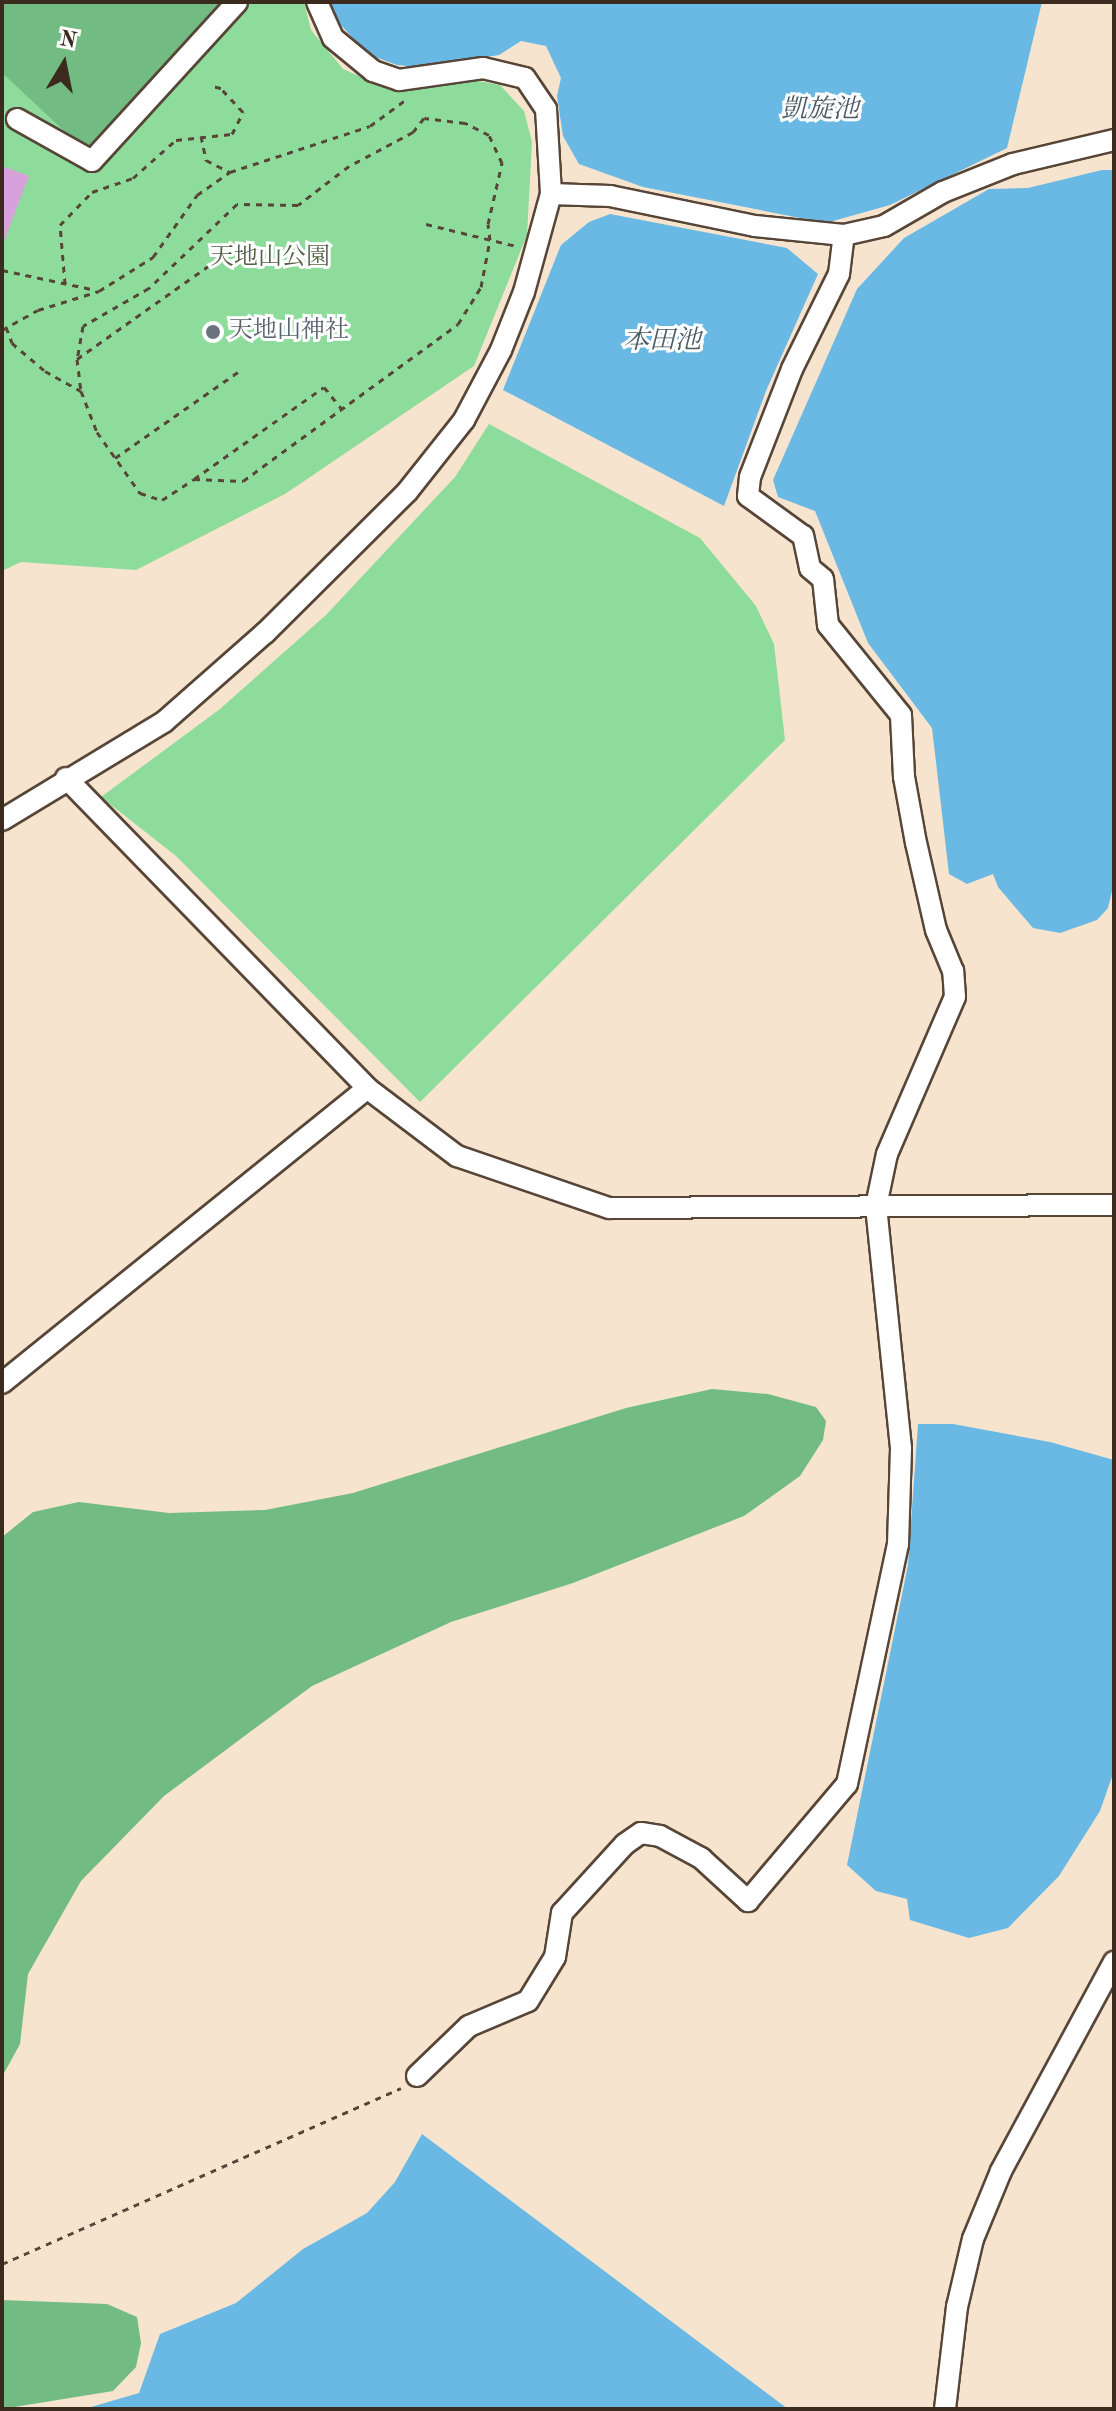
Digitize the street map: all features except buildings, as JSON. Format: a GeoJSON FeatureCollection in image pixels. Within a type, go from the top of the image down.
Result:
{"type":"FeatureCollection","features":[{"type":"Feature","properties":{"kind":"street"},"geometry":{"type":"LineString","coordinates":[[17,119],[92,161],[237,2]]}},
{"type":"Feature","properties":{"kind":"street"},"geometry":{"type":"LineString","coordinates":[[2,820],[66,778],[164,722],[265,633],[407,492],[440,454],[480,391],[524,292],[551,194],[546,109],[525,78],[483,68],[399,80],[350,56],[333,38],[317,2]]}},
{"type":"Feature","properties":{"kind":"street"},"geometry":{"type":"LineString","coordinates":[[551,194],[610,196],[786,231],[844,235],[884,226],[943,192],[1013,164],[1114,140]]}},
{"type":"Feature","properties":{"kind":"street"},"geometry":{"type":"LineString","coordinates":[[417,2076],[469,2026],[528,2001],[555,1957],[562,1913],[625,1844],[641,1833],[660,1836],[701,1858],[748,1901],[847,1784],[898,1544],[901,1448],[876,1206],[887,1154],[955,997],[953,971],[936,930],[916,843],[904,777],[901,715],[828,625],[823,579],[810,568],[803,536],[748,496],[750,477],[792,369],[839,274],[844,235]]}},
{"type":"Feature","properties":{"kind":"street"},"geometry":{"type":"LineString","coordinates":[[66,778],[367,1088],[457,1156],[609,1208],[1114,1205]]}},
{"type":"Feature","properties":{"kind":"street"},"geometry":{"type":"LineString","coordinates":[[2,1383],[367,1088]]}},
{"type":"Feature","properties":{"kind":"street"},"geometry":{"type":"LineString","coordinates":[[945,2409],[957,2307],[973,2239],[1001,2171],[1114,1962]]}},
{"type":"Feature","properties":{"kind":"path"},"geometry":{"type":"LineString","coordinates":[[81,391],[12,343],[4,328],[38,310],[99,291],[153,257],[197,195],[230,172],[370,126],[397,109],[427,78]]}},
{"type":"Feature","properties":{"kind":"path"},"geometry":{"type":"LineString","coordinates":[[65,284],[60,225],[92,192],[133,178],[176,140],[232,134],[243,112],[221,88],[211,86]]}},
{"type":"Feature","properties":{"kind":"path"},"geometry":{"type":"LineString","coordinates":[[194,479],[243,481],[342,409],[458,324],[481,287],[490,240],[488,224],[502,163],[489,135],[465,123],[424,118],[413,132],[349,166],[298,205],[237,204],[149,288],[83,326],[77,359],[81,391],[97,432],[140,493],[162,500],[324,387],[342,409]]}},
{"type":"Feature","properties":{"kind":"path"},"geometry":{"type":"LineString","coordinates":[[201,136],[206,160],[230,172]]}},
{"type":"Feature","properties":{"kind":"path"},"geometry":{"type":"LineString","coordinates":[[426,224],[536,251]]}},
{"type":"Feature","properties":{"kind":"path"},"geometry":{"type":"LineString","coordinates":[[77,359],[234,248]]}},
{"type":"Feature","properties":{"kind":"path"},"geometry":{"type":"LineString","coordinates":[[2,270],[99,291]]}},
{"type":"Feature","properties":{"kind":"path"},"geometry":{"type":"LineString","coordinates":[[115,458],[238,372]]}},
{"type":"Feature","properties":{"kind":"path"},"geometry":{"type":"LineString","coordinates":[[2,2264],[396,2091],[417,2076]]}},
{"type":"Feature","properties":{"kind":"green space"},"geometry":{"type":"Polygon","coordinates":[[[2,2],[227,2],[90,155],[2,73],[2,2]]]}},
{"type":"Feature","properties":{"kind":"green space","name":"天地山公園"},"geometry":{"type":"Polygon","coordinates":[[[228,2],[304,2],[311,30],[343,69],[391,90],[468,79],[500,85],[524,111],[532,142],[527,235],[474,366],[285,494],[136,570],[21,562],[2,571],[2,73],[90,154],[228,2]]]}},
{"type":"Feature","properties":{"kind":"green space"},"geometry":{"type":"Polygon","coordinates":[[[489,424],[700,538],[756,606],[774,644],[785,740],[420,1102],[176,856],[101,797],[220,709],[326,615],[455,477],[489,424]]]}},
{"type":"Feature","properties":{"kind":"green space"},"geometry":{"type":"Polygon","coordinates":[[[712,1389],[768,1394],[816,1407],[826,1421],[823,1440],[800,1476],[744,1516],[573,1583],[451,1622],[312,1686],[164,1796],[81,1881],[28,1974],[20,2044],[2,2077],[2,1537],[33,1512],[79,1502],[169,1513],[265,1510],[353,1493],[626,1408],[712,1389]]]}},
{"type":"Feature","properties":{"kind":"green space"},"geometry":{"type":"Polygon","coordinates":[[[2,2300],[107,2304],[137,2317],[141,2343],[136,2367],[113,2391],[2,2409],[2,2300]]]}},
{"type":"Feature","properties":{"kind":"water","name":"凱旋池"},"geometry":{"type":"Polygon","coordinates":[[[328,2],[1042,2],[1007,148],[890,205],[826,223],[643,187],[579,164],[563,136],[557,96],[561,78],[546,46],[521,41],[499,55],[421,67],[397,65],[367,54],[332,15],[328,2]]]}},
{"type":"Feature","properties":{"kind":"water"},"geometry":{"type":"Polygon","coordinates":[[[1102,170],[1114,170],[1114,882],[1108,908],[1097,920],[1060,933],[1033,928],[998,887],[993,874],[967,884],[949,874],[932,728],[868,643],[815,511],[778,497],[773,480],[857,289],[904,238],[989,189],[1028,188],[1102,170]]]}},
{"type":"Feature","properties":{"kind":"water","name":"本田池"},"geometry":{"type":"Polygon","coordinates":[[[610,214],[787,248],[818,274],[766,391],[724,506],[503,390],[561,245],[589,222],[610,214]]]}},
{"type":"Feature","properties":{"kind":"water"},"geometry":{"type":"Polygon","coordinates":[[[918,1424],[953,1424],[1050,1442],[1114,1460],[1114,1771],[1100,1811],[1059,1876],[1008,1928],[969,1938],[910,1920],[907,1899],[876,1891],[847,1865],[908,1565],[918,1424]]]}},
{"type":"Feature","properties":{"kind":"water"},"geometry":{"type":"Polygon","coordinates":[[[422,2134],[788,2409],[84,2409],[139,2393],[160,2334],[236,2303],[303,2249],[367,2213],[395,2182],[422,2134]]]}},
{"type":"Feature","properties":{"kind":"place","name":"天地山神社"},"geometry":{"type":"Point","coordinates":[213,332]}}]}
